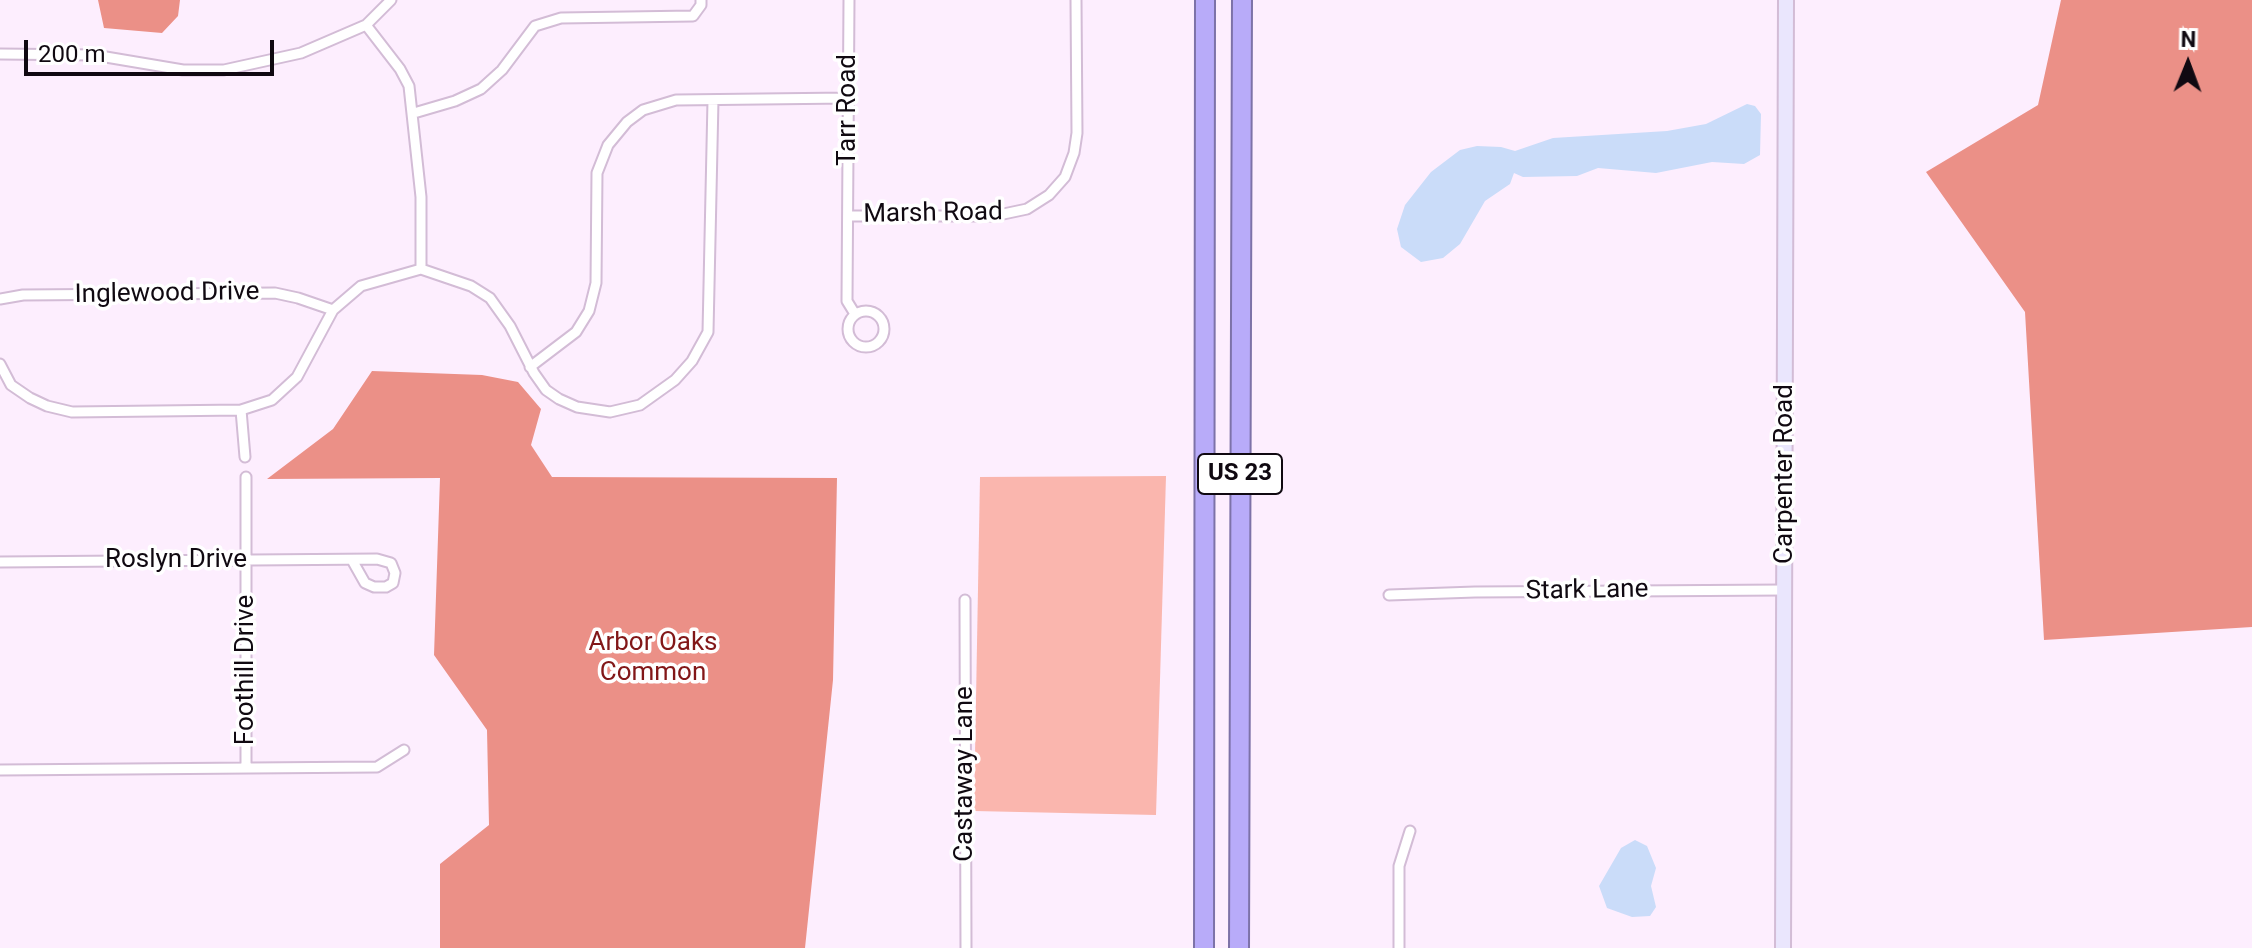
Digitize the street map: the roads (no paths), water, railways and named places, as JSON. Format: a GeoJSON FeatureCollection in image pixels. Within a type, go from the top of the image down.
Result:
{"type":"FeatureCollection","features":[{"type":"Feature","properties":{"kind":"highway","name":"US 23"},"geometry":{"type":"LineString","coordinates":[[1204,948],[1205,0]]}},
{"type":"Feature","properties":{"kind":"highway","name":"US 23"},"geometry":{"type":"LineString","coordinates":[[1239,948],[1242,0]]}},
{"type":"Feature","properties":{"kind":"main road","name":"Carpenter Road"},"geometry":{"type":"LineString","coordinates":[[1783,948],[1786,0]]}},
{"type":"Feature","properties":{"kind":"street"},"geometry":{"type":"LineString","coordinates":[[0,54],[94,55],[183,70],[212,71],[291,56],[366,25],[391,0]]}},
{"type":"Feature","properties":{"kind":"street"},"geometry":{"type":"LineString","coordinates":[[414,113],[455,101],[481,89],[502,70],[535,26],[561,18],[693,16],[701,0]]}},
{"type":"Feature","properties":{"kind":"street","name":"Tarr Road"},"geometry":{"type":"LineString","coordinates":[[849,0],[847,301],[855,314]]}},
{"type":"Feature","properties":{"kind":"street","name":"Marsh Road"},"geometry":{"type":"LineString","coordinates":[[849,216],[994,216],[1027,209],[1049,195],[1065,177],[1077,133],[1076,0]]}},
{"type":"Feature","properties":{"kind":"street"},"geometry":{"type":"LineString","coordinates":[[366,25],[400,69],[409,86],[421,197],[421,269]]}},
{"type":"Feature","properties":{"kind":"street"},"geometry":{"type":"LineString","coordinates":[[530,367],[568,339],[589,311],[596,283],[597,173],[608,145],[627,122],[643,110],[676,100],[847,98]]}},
{"type":"Feature","properties":{"kind":"street"},"geometry":{"type":"LineString","coordinates":[[0,364],[7,388],[47,406],[72,412],[241,410],[272,400],[297,377],[333,310],[361,286],[421,269],[471,286],[490,298],[510,326],[530,367],[546,390],[559,399],[577,407],[610,412],[640,405],[675,380],[692,361],[702,347],[710,322],[713,100]]}},
{"type":"Feature","properties":{"kind":"street","name":"Inglewood Drive"},"geometry":{"type":"LineString","coordinates":[[0,299],[23,295],[275,293],[333,310]]}},
{"type":"Feature","properties":{"kind":"street"},"geometry":{"type":"LineString","coordinates":[[871,311],[881,318],[883,335],[876,344],[864,347],[853,341],[848,330],[855,314],[871,311]]}},
{"type":"Feature","properties":{"kind":"street"},"geometry":{"type":"LineString","coordinates":[[241,410],[245,457]]}},
{"type":"Feature","properties":{"kind":"street","name":"Foothill Drive"},"geometry":{"type":"LineString","coordinates":[[246,477],[246,766]]}},
{"type":"Feature","properties":{"kind":"street","name":"Roslyn Drive"},"geometry":{"type":"LineString","coordinates":[[0,562],[377,559],[391,563],[395,573],[393,583],[386,587],[374,587],[365,583],[352,560]]}},
{"type":"Feature","properties":{"kind":"street","name":"Stark Lane"},"geometry":{"type":"LineString","coordinates":[[1389,595],[1784,590]]}},
{"type":"Feature","properties":{"kind":"street","name":"Castaway Lane"},"geometry":{"type":"LineString","coordinates":[[965,600],[966,948]]}},
{"type":"Feature","properties":{"kind":"street"},"geometry":{"type":"LineString","coordinates":[[0,770],[377,767],[404,750]]}},
{"type":"Feature","properties":{"kind":"street"},"geometry":{"type":"LineString","coordinates":[[1399,948],[1399,866],[1410,831]]}},
{"type":"Feature","properties":{"kind":"water"},"geometry":{"type":"Polygon","coordinates":[[[1747,104],[1755,106],[1761,114],[1760,155],[1744,164],[1712,162],[1656,173],[1598,168],[1577,176],[1523,177],[1514,173],[1510,184],[1485,201],[1460,244],[1443,258],[1421,262],[1401,247],[1397,229],[1405,205],[1431,172],[1460,150],[1477,146],[1515,151],[1553,138],[1667,131],[1706,124],[1747,104]]]}},
{"type":"Feature","properties":{"kind":"water"},"geometry":{"type":"Polygon","coordinates":[[[1635,840],[1647,846],[1656,868],[1651,886],[1656,907],[1650,916],[1632,917],[1607,908],[1599,886],[1621,848],[1635,840]]]}},
{"type":"Feature","properties":{"kind":"park label","name":"Arbor Oaks Common"},"geometry":{"type":"Point","coordinates":[653,658]}}]}
